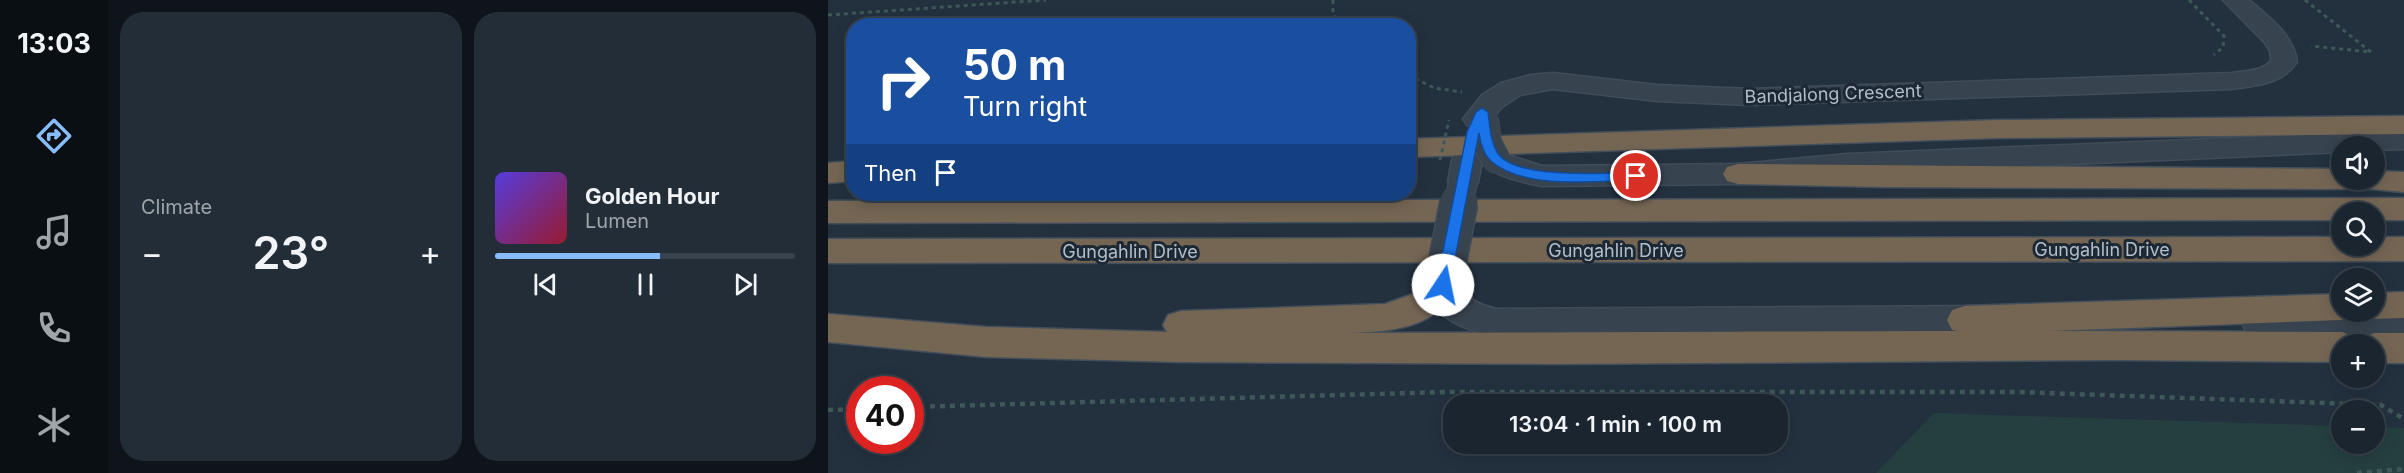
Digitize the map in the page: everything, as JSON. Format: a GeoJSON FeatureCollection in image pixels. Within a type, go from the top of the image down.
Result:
{"type":"FeatureCollection","features":[{"type":"Feature","properties":{"kind":"highway"},"geometry":{"type":"LineString","coordinates":[[1416,148],[1999,129],[2404,125]]}},
{"type":"Feature","properties":{"kind":"highway"},"geometry":{"type":"LineString","coordinates":[[828,172],[846,171]]}},
{"type":"Feature","properties":{"kind":"highway"},"geometry":{"type":"LineString","coordinates":[[1738,174],[2331,179]]}},
{"type":"Feature","properties":{"kind":"highway"},"geometry":{"type":"LineString","coordinates":[[2385,181],[2404,182]]}},
{"type":"Feature","properties":{"kind":"highway"},"geometry":{"type":"LineString","coordinates":[[828,212],[2404,209]]}},
{"type":"Feature","properties":{"kind":"highway","name":"Gungahlin Drive"},"geometry":{"type":"LineString","coordinates":[[828,252],[2404,249]]}},
{"type":"Feature","properties":{"kind":"highway"},"geometry":{"type":"LineString","coordinates":[[828,315],[1048,328],[1371,319],[1391,316],[1420,307],[1434,298],[1443,285]]}},
{"type":"Feature","properties":{"kind":"highway"},"geometry":{"type":"LineString","coordinates":[[2385,306],[2404,305]]}},
{"type":"Feature","properties":{"kind":"highway"},"geometry":{"type":"LineString","coordinates":[[1965,320],[2331,307]]}},
{"type":"Feature","properties":{"kind":"highway"},"geometry":{"type":"LineString","coordinates":[[828,328],[987,342],[1106,346],[1551,349],[2116,345],[2331,347]]}},
{"type":"Feature","properties":{"kind":"highway"},"geometry":{"type":"LineString","coordinates":[[2385,348],[2404,348]]}},
{"type":"Feature","properties":{"kind":"street"},"geometry":{"type":"LineString","coordinates":[[2235,0],[2280,43]]}},
{"type":"Feature","properties":{"kind":"street","name":"Bandjalong Crescent"},"geometry":{"type":"LineString","coordinates":[[1473,117],[1510,91],[1532,83],[1559,80],[1689,96],[1750,97],[2240,80],[2266,76],[2279,70],[2284,61],[2280,43]]}},
{"type":"Feature","properties":{"kind":"street"},"geometry":{"type":"LineString","coordinates":[[1473,117],[1487,143],[1467,165],[1443,285],[1444,293],[1452,304],[1473,317],[1497,323],[1965,320],[2404,322]]}},
{"type":"Feature","properties":{"kind":"street"},"geometry":{"type":"LineString","coordinates":[[1467,165],[1557,177],[1738,174],[1859,164],[2404,140]]}},
{"type":"Feature","properties":{"kind":"path"},"geometry":{"type":"LineString","coordinates":[[828,15],[1046,0]]}},
{"type":"Feature","properties":{"kind":"path"},"geometry":{"type":"LineString","coordinates":[[1333,0],[1336,18]]}},
{"type":"Feature","properties":{"kind":"path"},"geometry":{"type":"LineString","coordinates":[[2189,0],[2224,36],[2223,47],[2206,58]]}},
{"type":"Feature","properties":{"kind":"path"},"geometry":{"type":"LineString","coordinates":[[2280,43],[2371,52],[2305,0]]}},
{"type":"Feature","properties":{"kind":"path"},"geometry":{"type":"LineString","coordinates":[[1416,80],[1453,92]]}},
{"type":"Feature","properties":{"kind":"path"},"geometry":{"type":"LineString","coordinates":[[1467,165],[1473,117]]}},
{"type":"Feature","properties":{"kind":"path"},"geometry":{"type":"LineString","coordinates":[[924,407],[1447,392],[2018,392],[2381,405],[2404,419]]}},
{"type":"Feature","properties":{"kind":"path"},"geometry":{"type":"LineString","coordinates":[[828,410],[846,409]]}},
{"type":"Feature","properties":{"kind":"path"},"geometry":{"type":"LineString","coordinates":[[2357,473],[2404,469]]}},
{"type":"Feature","properties":{"kind":"green space"},"geometry":{"type":"Polygon","coordinates":[[[1934,413],[2331,426],[2331,454],[2385,454],[2385,427],[2404,428],[2404,473],[1876,473],[1934,413]]]}},
{"type":"Feature","properties":{"kind":"route"},"geometry":{"type":"LineString","coordinates":[[1443,285],[1473,132],[1482,112],[1485,137],[1491,154],[1514,169],[1557,177],[1636,176]]}}]}
